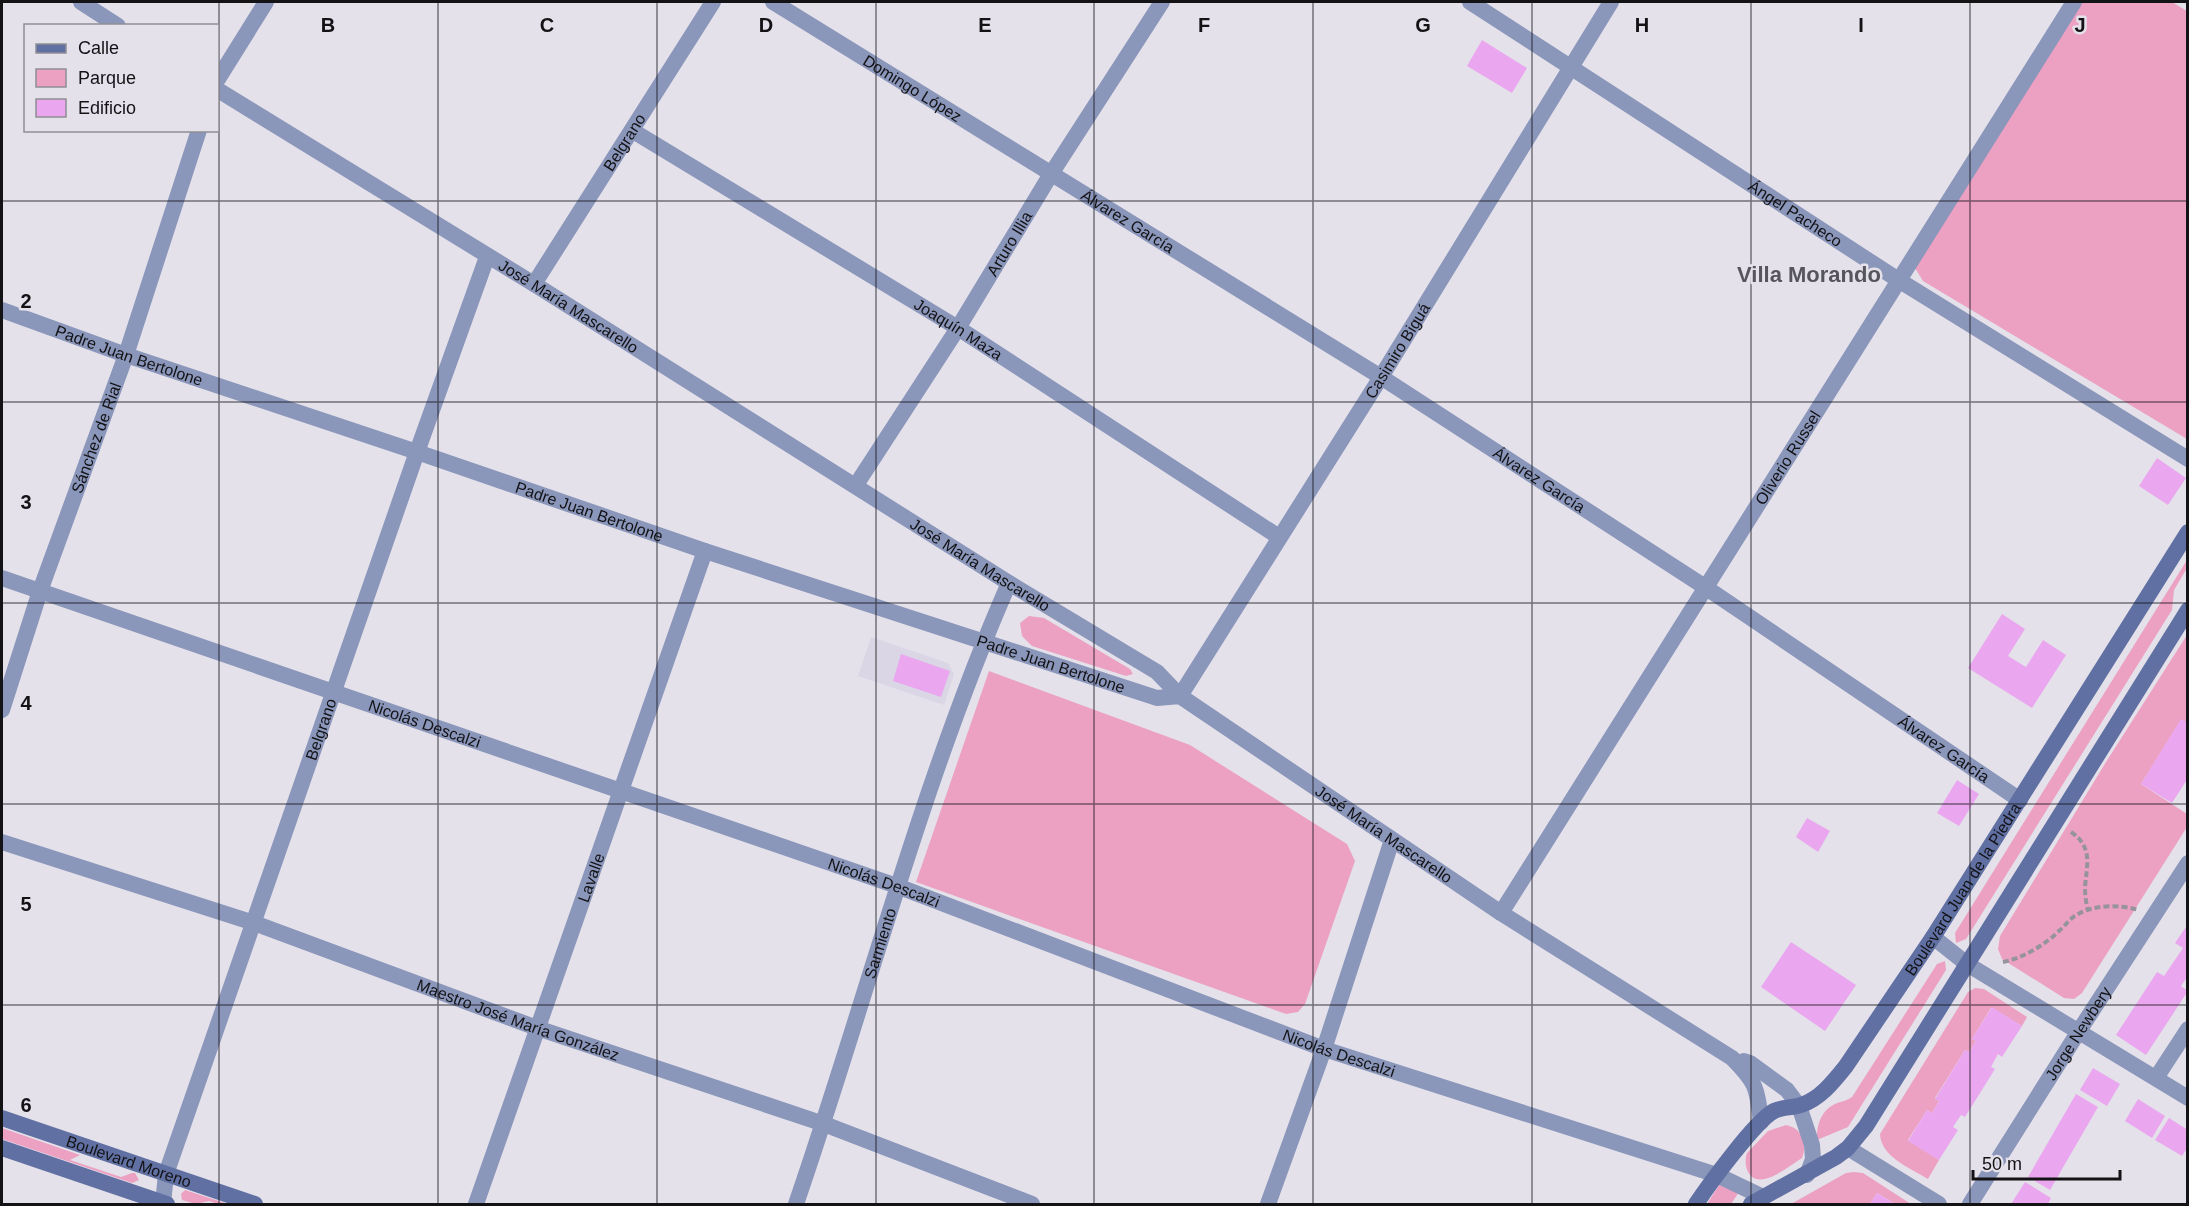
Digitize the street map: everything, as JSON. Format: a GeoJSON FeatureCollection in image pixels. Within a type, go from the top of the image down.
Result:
{"type":"FeatureCollection","features":[{"type":"Feature","properties":{"kind":"main road","name":"Boulevard Juan de la Piedra"},"geometry":{"type":"LineString","coordinates":[[1696,1204],[1761,1122],[1773,1112],[1799,1106],[1814,1098],[1833,1083],[1933,937],[2187,532]]}},
{"type":"Feature","properties":{"kind":"main road"},"geometry":{"type":"LineString","coordinates":[[1757,1201],[1807,1175],[1848,1148],[1866,1126],[2187,610]]}},
{"type":"Feature","properties":{"kind":"main road","name":"Boulevard Moreno"},"geometry":{"type":"LineString","coordinates":[[2,1118],[255,1204]]}},
{"type":"Feature","properties":{"kind":"main road","name":"Boulevard Moreno"},"geometry":{"type":"LineString","coordinates":[[2,1148],[164,1204]]}},
{"type":"Feature","properties":{"kind":"street"},"geometry":{"type":"LineString","coordinates":[[81,2],[115,24]]}},
{"type":"Feature","properties":{"kind":"street"},"geometry":{"type":"LineString","coordinates":[[219,77],[266,2]]}},
{"type":"Feature","properties":{"kind":"street","name":"Belgrano"},"geometry":{"type":"LineString","coordinates":[[534,284],[713,2]]}},
{"type":"Feature","properties":{"kind":"street","name":"Domingo López"},"geometry":{"type":"LineString","coordinates":[[772,2],[1051,174]]}},
{"type":"Feature","properties":{"kind":"street","name":"Arturo Illia"},"geometry":{"type":"LineString","coordinates":[[856,485],[958,328],[1051,174],[1162,2]]}},
{"type":"Feature","properties":{"kind":"street","name":"Ángel Pacheco"},"geometry":{"type":"LineString","coordinates":[[1470,2],[1900,280],[2187,459]]}},
{"type":"Feature","properties":{"kind":"street","name":"Casimiro Biguá"},"geometry":{"type":"LineString","coordinates":[[1180,696],[1381,377],[1611,2]]}},
{"type":"Feature","properties":{"kind":"street","name":"Oliverio Russel"},"geometry":{"type":"LineString","coordinates":[[1501,913],[2074,2]]}},
{"type":"Feature","properties":{"kind":"street","name":"José María Mascarello"},"geometry":{"type":"LineString","coordinates":[[219,91],[534,284],[1009,583],[1157,672],[1180,696],[1392,840],[1501,913],[1732,1058]]}},
{"type":"Feature","properties":{"kind":"street","name":"Joaquín Maza"},"geometry":{"type":"LineString","coordinates":[[633,131],[958,328],[1279,537]]}},
{"type":"Feature","properties":{"kind":"street","name":"Sánchez de Rial"},"geometry":{"type":"LineString","coordinates":[[2,710],[40,591],[126,355],[197,132]]}},
{"type":"Feature","properties":{"kind":"street","name":"Álvarez García"},"geometry":{"type":"LineString","coordinates":[[1051,174],[1381,377],[1705,587],[2020,800]]}},
{"type":"Feature","properties":{"kind":"street","name":"Belgrano"},"geometry":{"type":"LineString","coordinates":[[164,1204],[166,1174],[487,256]]}},
{"type":"Feature","properties":{"kind":"street","name":"Padre Juan Bertolone"},"geometry":{"type":"LineString","coordinates":[[2,310],[126,355],[983,643],[1157,698],[1180,696]]}},
{"type":"Feature","properties":{"kind":"street","name":"Lavalle"},"geometry":{"type":"LineString","coordinates":[[476,1204],[705,551]]}},
{"type":"Feature","properties":{"kind":"street","name":"Nicolás Descalzi"},"geometry":{"type":"LineString","coordinates":[[2,578],[897,886],[1324,1048],[1717,1175],[1757,1201]]}},
{"type":"Feature","properties":{"kind":"street","name":"Sarmiento"},"geometry":{"type":"LineString","coordinates":[[796,1204],[824,1124],[897,886],[983,643],[1009,583]]}},
{"type":"Feature","properties":{"kind":"street"},"geometry":{"type":"LineString","coordinates":[[1268,1204],[1324,1048],[1392,840]]}},
{"type":"Feature","properties":{"kind":"street","name":"Maestro José María González"},"geometry":{"type":"LineString","coordinates":[[2,842],[254,923],[537,1029],[824,1124],[1032,1204]]}},
{"type":"Feature","properties":{"kind":"street","name":"Jorge Newbery"},"geometry":{"type":"LineString","coordinates":[[1970,1204],[2187,863]]}},
{"type":"Feature","properties":{"kind":"street"},"geometry":{"type":"LineString","coordinates":[[1933,937],[1967,964],[2079,1030],[2187,1098]]}},
{"type":"Feature","properties":{"kind":"street"},"geometry":{"type":"LineString","coordinates":[[2156,1078],[2187,1029]]}},
{"type":"Feature","properties":{"kind":"street"},"geometry":{"type":"LineString","coordinates":[[1732,1058],[1750,1063],[1787,1090],[1799,1106],[1812,1145],[1812,1159],[1807,1175]]}},
{"type":"Feature","properties":{"kind":"street"},"geometry":{"type":"LineString","coordinates":[[1732,1058],[1751,1077],[1758,1097],[1761,1122]]}},
{"type":"Feature","properties":{"kind":"street"},"geometry":{"type":"LineString","coordinates":[[1848,1148],[1939,1204]]}},
{"type":"Feature","properties":{"kind":"path"},"geometry":{"type":"LineString","coordinates":[[2071,832],[2080,838],[2087,857],[2085,890],[2088,911]]}},
{"type":"Feature","properties":{"kind":"path"},"geometry":{"type":"LineString","coordinates":[[2002,962],[2014,960],[2036,948],[2060,930],[2069,920],[2101,907],[2131,908],[2153,916]]}},
{"type":"Feature","properties":{"kind":"shaded area"},"geometry":{"type":"Polygon","coordinates":[[[871,637],[948,663],[954,674],[944,705],[858,676],[871,637]]]}},
{"type":"Feature","properties":{"kind":"green space"},"geometry":{"type":"Polygon","coordinates":[[[2079,2],[2172,2],[2187,11],[2187,439],[1923,281],[1915,268],[2079,2]]]}},
{"type":"Feature","properties":{"kind":"green space"},"geometry":{"type":"Polygon","coordinates":[[[2187,560],[2187,568],[2174,590],[2172,610],[1966,939],[1956,943],[1955,933],[2187,560]]]}},
{"type":"Feature","properties":{"kind":"green space"},"geometry":{"type":"Polygon","coordinates":[[[1029,616],[1044,618],[1130,669],[1133,674],[1126,676],[1032,646],[1022,636],[1020,623],[1029,616]]]}},
{"type":"Feature","properties":{"kind":"green space"},"geometry":{"type":"Polygon","coordinates":[[[2187,635],[2187,723],[2181,720],[2141,784],[2187,814],[2187,827],[2082,993],[2074,999],[2064,998],[2002,959],[1998,949],[2000,936],[2187,635]]]}},
{"type":"Feature","properties":{"kind":"green space"},"geometry":{"type":"Polygon","coordinates":[[[989,671],[1190,745],[1347,844],[1355,861],[1305,1004],[1298,1012],[1286,1014],[916,882],[989,671]]]}},
{"type":"Feature","properties":{"kind":"green space"},"geometry":{"type":"Polygon","coordinates":[[[1945,961],[1946,970],[1848,1127],[1817,1140],[1818,1125],[1822,1115],[1833,1105],[1852,1097],[1937,964],[1945,961]]]}},
{"type":"Feature","properties":{"kind":"green space"},"geometry":{"type":"Polygon","coordinates":[[[1975,988],[1984,989],[2027,1017],[2022,1026],[1991,1008],[1972,1039],[1976,1041],[1969,1052],[1965,1050],[1935,1098],[1939,1101],[1932,1113],[1927,1110],[1908,1140],[1939,1160],[1928,1179],[1891,1155],[1885,1149],[1880,1134],[1968,992],[1975,988]]]}},
{"type":"Feature","properties":{"kind":"green space"},"geometry":{"type":"Polygon","coordinates":[[[1786,1125],[1796,1129],[1802,1137],[1804,1152],[1802,1158],[1774,1176],[1759,1179],[1753,1177],[1746,1167],[1747,1153],[1768,1131],[1786,1125]]]}},
{"type":"Feature","properties":{"kind":"green space"},"geometry":{"type":"Polygon","coordinates":[[[2,1128],[80,1155],[70,1160],[121,1177],[135,1173],[139,1180],[132,1183],[2,1139],[2,1128]]]}},
{"type":"Feature","properties":{"kind":"green space"},"geometry":{"type":"Polygon","coordinates":[[[1846,1173],[1863,1173],[1911,1204],[1895,1204],[1877,1193],[1870,1204],[1791,1204],[1846,1173]]]}},
{"type":"Feature","properties":{"kind":"green space"},"geometry":{"type":"Polygon","coordinates":[[[1719,1185],[1739,1192],[1731,1204],[1707,1204],[1719,1185]]]}},
{"type":"Feature","properties":{"kind":"green space"},"geometry":{"type":"Polygon","coordinates":[[[185,1190],[228,1204],[209,1201],[196,1204],[182,1200],[181,1194],[185,1190]]]}},
{"type":"Feature","properties":{"kind":"building"},"geometry":{"type":"Polygon","coordinates":[[[1482,40],[1527,68],[1512,93],[1467,66],[1482,40]]]}},
{"type":"Feature","properties":{"kind":"building"},"geometry":{"type":"Polygon","coordinates":[[[2157,458],[2186,478],[2168,505],[2139,486],[2157,458]]]}},
{"type":"Feature","properties":{"kind":"building"},"geometry":{"type":"Polygon","coordinates":[[[2002,614],[2025,629],[2008,656],[2026,667],[2043,640],[2066,655],[2032,708],[1968,668],[2002,614]]]}},
{"type":"Feature","properties":{"kind":"building"},"geometry":{"type":"Polygon","coordinates":[[[901,654],[950,671],[941,697],[893,681],[901,654]]]}},
{"type":"Feature","properties":{"kind":"building"},"geometry":{"type":"Polygon","coordinates":[[[2181,719],[2188,723],[2188,778],[2172,803],[2141,784],[2181,719]]]}},
{"type":"Feature","properties":{"kind":"building"},"geometry":{"type":"Polygon","coordinates":[[[1957,780],[1979,794],[1959,826],[1937,813],[1957,780]]]}},
{"type":"Feature","properties":{"kind":"building"},"geometry":{"type":"Polygon","coordinates":[[[1807,818],[1830,831],[1818,852],[1796,837],[1807,818]]]}},
{"type":"Feature","properties":{"kind":"building"},"geometry":{"type":"Polygon","coordinates":[[[2188,924],[2188,976],[2181,986],[2188,991],[2146,1055],[2116,1035],[2157,972],[2164,976],[2183,948],[2175,943],[2188,924]]]}},
{"type":"Feature","properties":{"kind":"building"},"geometry":{"type":"Polygon","coordinates":[[[1791,942],[1856,985],[1825,1031],[1761,987],[1791,942]]]}},
{"type":"Feature","properties":{"kind":"building"},"geometry":{"type":"Polygon","coordinates":[[[1992,1007],[2022,1026],[2002,1057],[1998,1054],[1991,1067],[1995,1069],[1965,1117],[1961,1115],[1953,1127],[1958,1130],[1939,1160],[1908,1141],[1927,1110],[1932,1113],[1939,1101],[1935,1099],[1965,1050],[1969,1052],[1976,1041],[1972,1039],[1992,1007]]]}},
{"type":"Feature","properties":{"kind":"building"},"geometry":{"type":"Polygon","coordinates":[[[2093,1068],[2120,1084],[2107,1106],[2080,1090],[2093,1068]]]}},
{"type":"Feature","properties":{"kind":"building"},"geometry":{"type":"Polygon","coordinates":[[[2076,1094],[2098,1107],[2050,1190],[2028,1177],[2076,1094]]]}},
{"type":"Feature","properties":{"kind":"building"},"geometry":{"type":"Polygon","coordinates":[[[2138,1099],[2165,1116],[2152,1138],[2125,1121],[2138,1099]]]}},
{"type":"Feature","properties":{"kind":"building"},"geometry":{"type":"Polygon","coordinates":[[[2169,1118],[2188,1130],[2188,1147],[2182,1156],[2155,1140],[2169,1118]]]}},
{"type":"Feature","properties":{"kind":"building"},"geometry":{"type":"Polygon","coordinates":[[[2025,1182],[2051,1198],[2048,1204],[2011,1204],[2025,1182]]]}},
{"type":"Feature","properties":{"kind":"building"},"geometry":{"type":"Polygon","coordinates":[[[1877,1193],[1895,1204],[1870,1204],[1877,1193]]]}},
{"type":"Feature","properties":{"kind":"district","name":"Villa Morando"},"geometry":{"type":"Point","coordinates":[1809,274]}}]}
